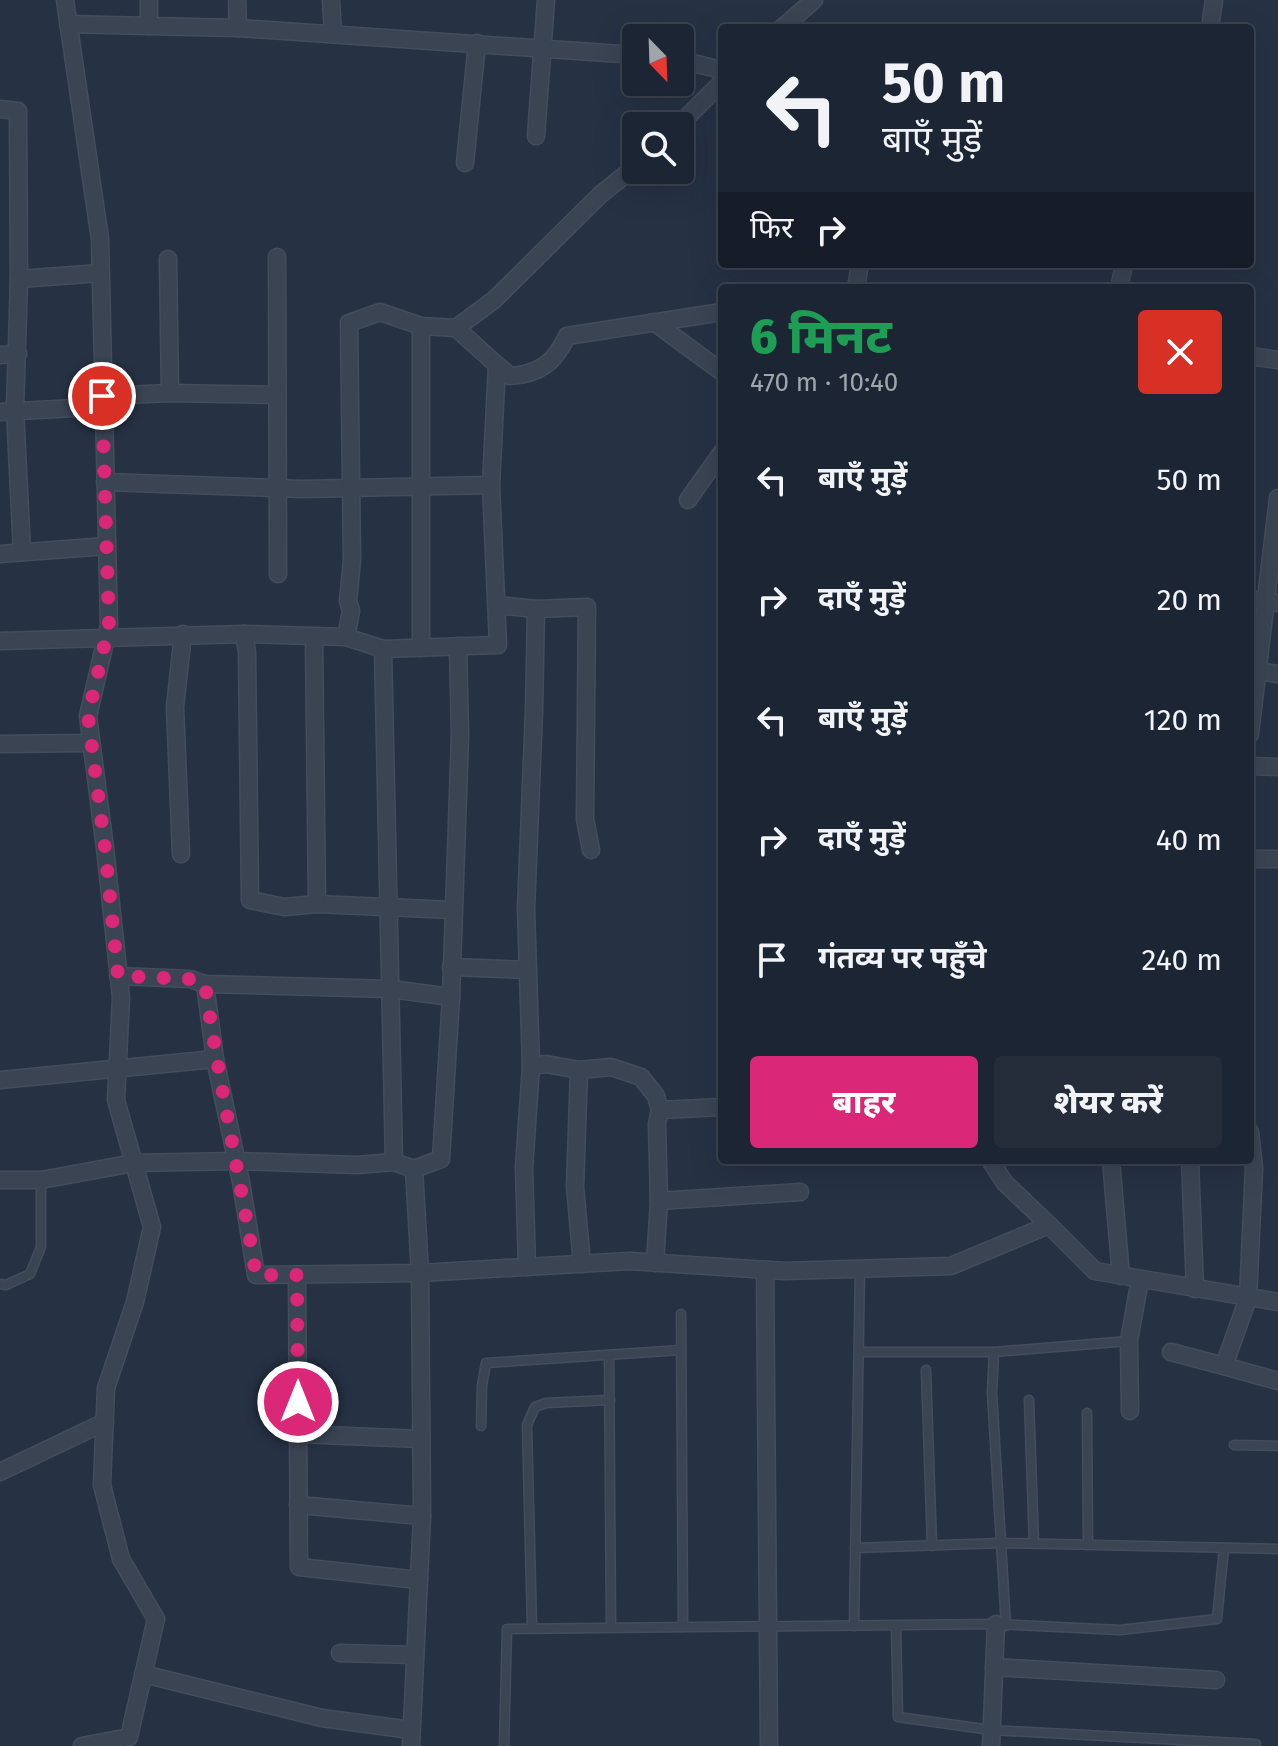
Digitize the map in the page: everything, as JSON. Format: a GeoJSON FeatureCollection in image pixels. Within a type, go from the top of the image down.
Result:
{"type":"FeatureCollection","features":[{"type":"Feature","properties":{"kind":"street"},"geometry":{"type":"LineString","coordinates":[[65,0],[100,239],[109,625],[88,716],[121,997],[116,1100],[152,1227],[135,1302],[106,1388],[102,1485],[121,1559],[156,1619],[129,1737],[82,1746]]}},
{"type":"Feature","properties":{"kind":"street"},"geometry":{"type":"LineString","coordinates":[[149,0],[149,26]]}},
{"type":"Feature","properties":{"kind":"street"},"geometry":{"type":"LineString","coordinates":[[237,0],[238,28]]}},
{"type":"Feature","properties":{"kind":"street"},"geometry":{"type":"LineString","coordinates":[[331,0],[333,34]]}},
{"type":"Feature","properties":{"kind":"street"},"geometry":{"type":"LineString","coordinates":[[536,136],[546,0]]}},
{"type":"Feature","properties":{"kind":"street"},"geometry":{"type":"LineString","coordinates":[[787,24],[814,0]]}},
{"type":"Feature","properties":{"kind":"street"},"geometry":{"type":"LineString","coordinates":[[1211,24],[1214,0]]}},
{"type":"Feature","properties":{"kind":"street"},"geometry":{"type":"LineString","coordinates":[[68,24],[238,28],[622,54]]}},
{"type":"Feature","properties":{"kind":"street"},"geometry":{"type":"LineString","coordinates":[[465,163],[477,43]]}},
{"type":"Feature","properties":{"kind":"street"},"geometry":{"type":"LineString","coordinates":[[694,63],[718,69]]}},
{"type":"Feature","properties":{"kind":"street"},"geometry":{"type":"LineString","coordinates":[[692,112],[718,86]]}},
{"type":"Feature","properties":{"kind":"street"},"geometry":{"type":"LineString","coordinates":[[0,109],[18,111],[18,354],[8,411],[22,552]]}},
{"type":"Feature","properties":{"kind":"street"},"geometry":{"type":"LineString","coordinates":[[456,328],[494,300],[600,195],[622,177]]}},
{"type":"Feature","properties":{"kind":"street"},"geometry":{"type":"LineString","coordinates":[[277,257],[278,574]]}},
{"type":"Feature","properties":{"kind":"street"},"geometry":{"type":"LineString","coordinates":[[168,259],[170,393]]}},
{"type":"Feature","properties":{"kind":"street"},"geometry":{"type":"LineString","coordinates":[[19,279],[101,273]]}},
{"type":"Feature","properties":{"kind":"street"},"geometry":{"type":"LineString","coordinates":[[346,637],[351,611],[348,601],[352,560],[349,323],[380,312],[421,326],[456,328],[510,376],[529,375],[557,356],[567,336],[718,313]]}},
{"type":"Feature","properties":{"kind":"street"},"geometry":{"type":"LineString","coordinates":[[654,322],[718,369]]}},
{"type":"Feature","properties":{"kind":"street"},"geometry":{"type":"LineString","coordinates":[[421,326],[421,648]]}},
{"type":"Feature","properties":{"kind":"street"},"geometry":{"type":"LineString","coordinates":[[0,355],[18,354]]}},
{"type":"Feature","properties":{"kind":"street"},"geometry":{"type":"LineString","coordinates":[[1254,357],[1278,360]]}},
{"type":"Feature","properties":{"kind":"street"},"geometry":{"type":"LineString","coordinates":[[0,641],[244,634],[346,637],[383,649],[498,645],[491,485],[497,365]]}},
{"type":"Feature","properties":{"kind":"street"},"geometry":{"type":"LineString","coordinates":[[8,411],[75,408],[102,396],[170,393],[277,395]]}},
{"type":"Feature","properties":{"kind":"street"},"geometry":{"type":"LineString","coordinates":[[688,500],[718,458]]}},
{"type":"Feature","properties":{"kind":"street"},"geometry":{"type":"LineString","coordinates":[[105,482],[277,489],[491,485]]}},
{"type":"Feature","properties":{"kind":"street"},"geometry":{"type":"LineString","coordinates":[[1278,498],[1277,523],[1254,672],[1278,674]]}},
{"type":"Feature","properties":{"kind":"street"},"geometry":{"type":"LineString","coordinates":[[0,554],[107,546]]}},
{"type":"Feature","properties":{"kind":"street"},"geometry":{"type":"LineString","coordinates":[[497,605],[536,609],[587,607],[585,819],[591,850]]}},
{"type":"Feature","properties":{"kind":"street"},"geometry":{"type":"LineString","coordinates":[[527,1267],[524,1168],[531,1066],[526,909],[536,609]]}},
{"type":"Feature","properties":{"kind":"street"},"geometry":{"type":"LineString","coordinates":[[181,854],[175,707],[183,634]]}},
{"type":"Feature","properties":{"kind":"street"},"geometry":{"type":"LineString","coordinates":[[244,634],[247,652],[250,900],[284,907],[317,904],[452,910]]}},
{"type":"Feature","properties":{"kind":"street"},"geometry":{"type":"LineString","coordinates":[[314,637],[317,904]]}},
{"type":"Feature","properties":{"kind":"street"},"geometry":{"type":"LineString","coordinates":[[0,1180],[41,1180],[134,1163],[237,1161],[357,1165],[394,1162],[414,1169],[441,1159],[451,997],[460,736],[458,646]]}},
{"type":"Feature","properties":{"kind":"street"},"geometry":{"type":"LineString","coordinates":[[383,649],[394,1162]]}},
{"type":"Feature","properties":{"kind":"street"},"geometry":{"type":"LineString","coordinates":[[0,744],[91,743]]}},
{"type":"Feature","properties":{"kind":"street"},"geometry":{"type":"LineString","coordinates":[[1254,766],[1278,767]]}},
{"type":"Feature","properties":{"kind":"street"},"geometry":{"type":"LineString","coordinates":[[1254,859],[1278,859]]}},
{"type":"Feature","properties":{"kind":"street"},"geometry":{"type":"LineString","coordinates":[[451,967],[528,970]]}},
{"type":"Feature","properties":{"kind":"street"},"geometry":{"type":"LineString","coordinates":[[118,976],[190,979],[205,984],[391,989],[451,997]]}},
{"type":"Feature","properties":{"kind":"street"},"geometry":{"type":"LineString","coordinates":[[205,984],[215,1059],[237,1161],[256,1275],[420,1273],[630,1261],[765,1270],[951,1266],[1049,1225]]}},
{"type":"Feature","properties":{"kind":"street"},"geometry":{"type":"LineString","coordinates":[[0,1080],[215,1059]]}},
{"type":"Feature","properties":{"kind":"street"},"geometry":{"type":"LineString","coordinates":[[531,1066],[546,1064],[579,1070],[611,1067],[641,1077],[656,1096],[660,1110],[657,1124],[659,1201],[655,1263]]}},
{"type":"Feature","properties":{"kind":"street"},"geometry":{"type":"LineString","coordinates":[[579,1070],[575,1187],[582,1264]]}},
{"type":"Feature","properties":{"kind":"street"},"geometry":{"type":"LineString","coordinates":[[660,1110],[718,1107]]}},
{"type":"Feature","properties":{"kind":"street"},"geometry":{"type":"LineString","coordinates":[[993,1164],[1005,1183],[1095,1271],[1278,1302]]}},
{"type":"Feature","properties":{"kind":"street"},"geometry":{"type":"LineString","coordinates":[[1111,1164],[1121,1276]]}},
{"type":"Feature","properties":{"kind":"street"},"geometry":{"type":"LineString","coordinates":[[1190,1164],[1195,1289]]}},
{"type":"Feature","properties":{"kind":"street"},"geometry":{"type":"LineString","coordinates":[[1224,1366],[1248,1298],[1254,1164]]}},
{"type":"Feature","properties":{"kind":"street"},"geometry":{"type":"LineString","coordinates":[[143,1674],[411,1738],[422,1516],[420,1273],[414,1169]]}},
{"type":"Feature","properties":{"kind":"street"},"geometry":{"type":"LineString","coordinates":[[659,1201],[800,1192]]}},
{"type":"Feature","properties":{"kind":"street"},"geometry":{"type":"LineString","coordinates":[[765,1270],[769,1746]]}},
{"type":"Feature","properties":{"kind":"street"},"geometry":{"type":"LineString","coordinates":[[297,1275],[299,1567],[419,1580]]}},
{"type":"Feature","properties":{"kind":"street"},"geometry":{"type":"LineString","coordinates":[[1130,1411],[1129,1341],[1140,1279]]}},
{"type":"Feature","properties":{"kind":"street"},"geometry":{"type":"LineString","coordinates":[[1171,1352],[1278,1381]]}},
{"type":"Feature","properties":{"kind":"street"},"geometry":{"type":"LineString","coordinates":[[0,1472],[105,1422]]}},
{"type":"Feature","properties":{"kind":"street"},"geometry":{"type":"LineString","coordinates":[[298,1434],[421,1439]]}},
{"type":"Feature","properties":{"kind":"street"},"geometry":{"type":"LineString","coordinates":[[298,1505],[422,1516]]}},
{"type":"Feature","properties":{"kind":"street"},"geometry":{"type":"LineString","coordinates":[[991,1738],[994,1667],[1001,1625]]}},
{"type":"Feature","properties":{"kind":"street"},"geometry":{"type":"LineString","coordinates":[[340,1653],[415,1655]]}},
{"type":"Feature","properties":{"kind":"street"},"geometry":{"type":"LineString","coordinates":[[994,1667],[1216,1680]]}},
{"type":"Feature","properties":{"kind":"lane"},"geometry":{"type":"LineString","coordinates":[[0,1284],[6,1285],[30,1274],[41,1247],[41,1180]]}},
{"type":"Feature","properties":{"kind":"lane"},"geometry":{"type":"LineString","coordinates":[[854,1626],[860,1269]]}},
{"type":"Feature","properties":{"kind":"lane"},"geometry":{"type":"LineString","coordinates":[[681,1314],[683,1627]]}},
{"type":"Feature","properties":{"kind":"lane"},"geometry":{"type":"LineString","coordinates":[[859,1352],[994,1352],[1129,1341]]}},
{"type":"Feature","properties":{"kind":"lane"},"geometry":{"type":"LineString","coordinates":[[481,1426],[486,1363],[681,1350]]}},
{"type":"Feature","properties":{"kind":"lane"},"geometry":{"type":"LineString","coordinates":[[994,1352],[992,1393],[1002,1543],[1001,1625]]}},
{"type":"Feature","properties":{"kind":"lane"},"geometry":{"type":"LineString","coordinates":[[609,1355],[611,1627]]}},
{"type":"Feature","properties":{"kind":"lane"},"geometry":{"type":"LineString","coordinates":[[926,1370],[932,1546]]}},
{"type":"Feature","properties":{"kind":"lane"},"geometry":{"type":"LineString","coordinates":[[532,1627],[527,1425],[535,1407],[546,1403],[610,1400]]}},
{"type":"Feature","properties":{"kind":"lane"},"geometry":{"type":"LineString","coordinates":[[1029,1400],[1034,1544]]}},
{"type":"Feature","properties":{"kind":"lane"},"geometry":{"type":"LineString","coordinates":[[1087,1413],[1088,1545]]}},
{"type":"Feature","properties":{"kind":"lane"},"geometry":{"type":"LineString","coordinates":[[1234,1445],[1278,1446]]}},
{"type":"Feature","properties":{"kind":"lane"},"geometry":{"type":"LineString","coordinates":[[855,1548],[1002,1543],[1278,1549]]}},
{"type":"Feature","properties":{"kind":"lane"},"geometry":{"type":"LineString","coordinates":[[504,1746],[507,1629],[1001,1625],[1120,1630],[1217,1619],[1224,1548]]}},
{"type":"Feature","properties":{"kind":"lane"},"geometry":{"type":"LineString","coordinates":[[896,1626],[898,1717],[991,1738],[1256,1744]]}},
{"type":"Feature","properties":{"kind":"route"},"geometry":{"type":"LineString","coordinates":[[102,396],[109,625],[88,716],[118,976],[190,979],[205,984],[215,1059],[241,1182],[256,1275],[297,1275],[298,1402]]}}]}
